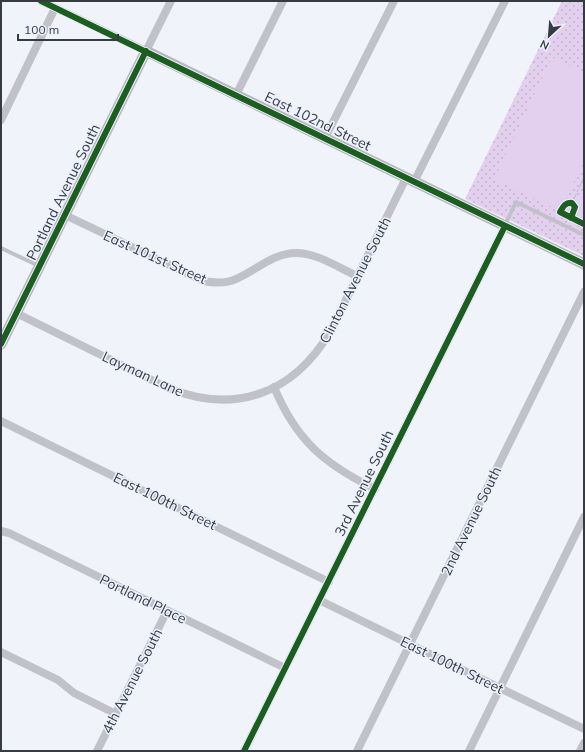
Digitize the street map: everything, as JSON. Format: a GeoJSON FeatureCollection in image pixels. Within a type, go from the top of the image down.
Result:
{"type":"FeatureCollection","features":[{"type":"Feature","properties":{"kind":"street","name":"East 102nd Street"},"geometry":{"type":"LineString","coordinates":[[41,1],[584,264]]}},
{"type":"Feature","properties":{"kind":"street","name":"Portland Avenue South"},"geometry":{"type":"LineString","coordinates":[[1,344],[171,1]]}},
{"type":"Feature","properties":{"kind":"street"},"geometry":{"type":"LineString","coordinates":[[236,95],[283,1]]}},
{"type":"Feature","properties":{"kind":"street"},"geometry":{"type":"LineString","coordinates":[[325,138],[394,1]]}},
{"type":"Feature","properties":{"kind":"street","name":"Clinton Avenue South"},"geometry":{"type":"LineString","coordinates":[[274,387],[287,380],[300,370],[322,346],[357,276],[505,1]]}},
{"type":"Feature","properties":{"kind":"street"},"geometry":{"type":"LineString","coordinates":[[1,120],[55,8]]}},
{"type":"Feature","properties":{"kind":"street","name":"East 101st Street"},"geometry":{"type":"LineString","coordinates":[[65,215],[203,282],[214,283],[236,279],[271,259],[287,253],[309,255],[357,276]]}},
{"type":"Feature","properties":{"kind":"street","name":"3rd Avenue South"},"geometry":{"type":"LineString","coordinates":[[244,751],[505,226]]}},
{"type":"Feature","properties":{"kind":"street","name":"2nd Avenue South"},"geometry":{"type":"LineString","coordinates":[[357,751],[584,292]]}},
{"type":"Feature","properties":{"kind":"street","name":"Layman Lane"},"geometry":{"type":"LineString","coordinates":[[16,313],[185,395],[220,400],[239,399],[274,387]]}},
{"type":"Feature","properties":{"kind":"street"},"geometry":{"type":"LineString","coordinates":[[274,387],[283,409],[294,427],[308,443],[323,458],[340,471],[374,489]]}},
{"type":"Feature","properties":{"kind":"street","name":"East 100th Street"},"geometry":{"type":"LineString","coordinates":[[1,421],[329,582]]}},
{"type":"Feature","properties":{"kind":"street"},"geometry":{"type":"LineString","coordinates":[[469,751],[584,517]]}},
{"type":"Feature","properties":{"kind":"street","name":"Portland Place"},"geometry":{"type":"LineString","coordinates":[[1,531],[9,533],[285,668]]}},
{"type":"Feature","properties":{"kind":"street","name":"East 100th Street"},"geometry":{"type":"LineString","coordinates":[[319,600],[584,729]]}},
{"type":"Feature","properties":{"kind":"street","name":"4th Avenue South"},"geometry":{"type":"LineString","coordinates":[[97,751],[167,611]]}},
{"type":"Feature","properties":{"kind":"street"},"geometry":{"type":"LineString","coordinates":[[1,652],[58,680],[74,693],[116,714]]}},
{"type":"Feature","properties":{"kind":"street"},"geometry":{"type":"LineString","coordinates":[[580,751],[584,743]]}},
{"type":"Feature","properties":{"kind":"lane"},"geometry":{"type":"LineString","coordinates":[[505,226],[516,202],[584,235]]}},
{"type":"Feature","properties":{"kind":"lane"},"geometry":{"type":"LineString","coordinates":[[1,248],[39,266]]}},
{"type":"Feature","properties":{"kind":"path"},"geometry":{"type":"LineString","coordinates":[[574,211],[575,207],[569,203],[584,177]]}},
{"type":"Feature","properties":{"kind":"shaded area"},"geometry":{"type":"Polygon","coordinates":[[[562,1],[584,1],[584,256],[465,199],[562,1]]]}},
{"type":"Feature","properties":{"kind":"shaded area"},"geometry":{"type":"Polygon","coordinates":[[[552,57],[584,72],[584,162],[560,211],[494,179],[552,57]]]}},
{"type":"Feature","properties":{"kind":"shaded area"},"geometry":{"type":"Polygon","coordinates":[[[584,188],[584,218],[572,212],[584,188]]]}},
{"type":"Feature","properties":{"kind":"cycle path"},"geometry":{"type":"LineString","coordinates":[[41,1],[584,264]]}},
{"type":"Feature","properties":{"kind":"cycle path"},"geometry":{"type":"LineString","coordinates":[[1,344],[146,51]]}},
{"type":"Feature","properties":{"kind":"cycle path"},"geometry":{"type":"LineString","coordinates":[[571,218],[575,207],[572,203],[568,203],[564,205],[560,212],[584,224]]}},
{"type":"Feature","properties":{"kind":"cycle path"},"geometry":{"type":"LineString","coordinates":[[244,751],[505,226]]}}]}
